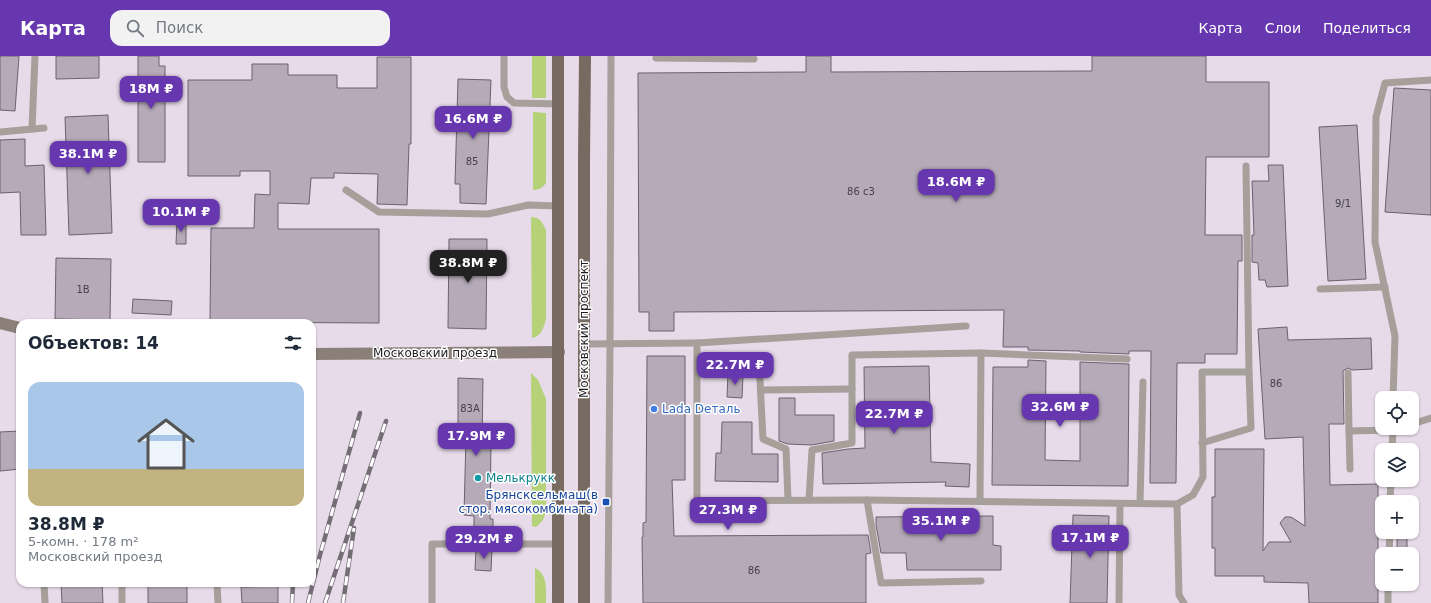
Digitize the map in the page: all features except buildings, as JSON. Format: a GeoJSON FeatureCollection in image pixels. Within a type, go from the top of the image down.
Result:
{"type":"FeatureCollection","features":[{"type":"Feature","properties":{"kind":"main road"},"geometry":{"type":"LineString","coordinates":[[558,56],[558,603]]}},
{"type":"Feature","properties":{"kind":"main road","name":"Московский проспект"},"geometry":{"type":"LineString","coordinates":[[584,603],[585,56]]}},
{"type":"Feature","properties":{"kind":"street"},"geometry":{"type":"LineString","coordinates":[[0,323],[16,327]]}},
{"type":"Feature","properties":{"kind":"street","name":"Московский проезд"},"geometry":{"type":"LineString","coordinates":[[316,354],[559,352]]}},
{"type":"Feature","properties":{"kind":"lane"},"geometry":{"type":"LineString","coordinates":[[32,130],[35,56]]}},
{"type":"Feature","properties":{"kind":"lane"},"geometry":{"type":"LineString","coordinates":[[504,56],[504,86],[507,97],[514,103],[558,104]]}},
{"type":"Feature","properties":{"kind":"lane"},"geometry":{"type":"LineString","coordinates":[[608,603],[611,56]]}},
{"type":"Feature","properties":{"kind":"lane"},"geometry":{"type":"LineString","coordinates":[[656,58],[709,57],[754,59]]}},
{"type":"Feature","properties":{"kind":"lane"},"geometry":{"type":"LineString","coordinates":[[1394,391],[1395,336],[1375,242],[1376,117],[1385,83],[1431,80]]}},
{"type":"Feature","properties":{"kind":"lane"},"geometry":{"type":"LineString","coordinates":[[0,132],[44,128]]}},
{"type":"Feature","properties":{"kind":"lane"},"geometry":{"type":"LineString","coordinates":[[1202,443],[1251,428],[1246,166]]}},
{"type":"Feature","properties":{"kind":"lane"},"geometry":{"type":"LineString","coordinates":[[346,190],[379,212],[488,214],[528,205],[558,206]]}},
{"type":"Feature","properties":{"kind":"lane"},"geometry":{"type":"LineString","coordinates":[[1320,289],[1385,287]]}},
{"type":"Feature","properties":{"kind":"lane"},"geometry":{"type":"LineString","coordinates":[[584,344],[697,343],[966,326]]}},
{"type":"Feature","properties":{"kind":"lane"},"geometry":{"type":"LineString","coordinates":[[697,343],[697,501],[867,500],[1177,504],[1193,495],[1203,476],[1202,372],[1249,372]]}},
{"type":"Feature","properties":{"kind":"lane"},"geometry":{"type":"LineString","coordinates":[[809,500],[812,450],[852,443],[852,355],[981,353],[1127,359]]}},
{"type":"Feature","properties":{"kind":"lane"},"geometry":{"type":"LineString","coordinates":[[980,501],[981,353]]}},
{"type":"Feature","properties":{"kind":"lane"},"geometry":{"type":"LineString","coordinates":[[759,361],[763,438],[786,449],[788,500]]}},
{"type":"Feature","properties":{"kind":"lane"},"geometry":{"type":"LineString","coordinates":[[1348,373],[1350,469]]}},
{"type":"Feature","properties":{"kind":"lane"},"geometry":{"type":"LineString","coordinates":[[1140,503],[1143,382]]}},
{"type":"Feature","properties":{"kind":"lane"},"geometry":{"type":"LineString","coordinates":[[761,390],[852,389]]}},
{"type":"Feature","properties":{"kind":"lane"},"geometry":{"type":"LineString","coordinates":[[1419,422],[1431,418]]}},
{"type":"Feature","properties":{"kind":"lane"},"geometry":{"type":"LineString","coordinates":[[1349,431],[1375,430]]}},
{"type":"Feature","properties":{"kind":"lane"},"geometry":{"type":"LineString","coordinates":[[867,500],[881,583],[981,581]]}},
{"type":"Feature","properties":{"kind":"lane"},"geometry":{"type":"LineString","coordinates":[[1119,603],[1120,504]]}},
{"type":"Feature","properties":{"kind":"lane"},"geometry":{"type":"LineString","coordinates":[[1177,504],[1178,595],[1184,603]]}},
{"type":"Feature","properties":{"kind":"lane"},"geometry":{"type":"LineString","coordinates":[[432,603],[432,544],[558,544]]}},
{"type":"Feature","properties":{"kind":"lane"},"geometry":{"type":"LineString","coordinates":[[44,587],[44,603]]}},
{"type":"Feature","properties":{"kind":"lane"},"geometry":{"type":"LineString","coordinates":[[122,587],[122,603]]}},
{"type":"Feature","properties":{"kind":"lane"},"geometry":{"type":"LineString","coordinates":[[217,587],[218,603]]}},
{"type":"Feature","properties":{"kind":"lane"},"geometry":{"type":"LineString","coordinates":[[1388,591],[1388,603]]}},
{"type":"Feature","properties":{"kind":"green space"},"geometry":{"type":"Polygon","coordinates":[[[532,56],[546,56],[546,98],[532,98],[532,56]]]}},
{"type":"Feature","properties":{"kind":"green space"},"geometry":{"type":"Polygon","coordinates":[[[533,112],[546,113],[546,183],[537,190],[533,190],[533,112]]]}},
{"type":"Feature","properties":{"kind":"green space"},"geometry":{"type":"Polygon","coordinates":[[[531,217],[540,220],[546,230],[546,319],[540,334],[532,338],[531,217]]]}},
{"type":"Feature","properties":{"kind":"green space"},"geometry":{"type":"Polygon","coordinates":[[[531,373],[538,380],[546,399],[546,512],[543,520],[536,527],[532,526],[531,373]]]}},
{"type":"Feature","properties":{"kind":"green space"},"geometry":{"type":"Polygon","coordinates":[[[535,568],[544,578],[546,603],[535,603],[535,568]]]}},
{"type":"Feature","properties":{"kind":"railway"},"geometry":{"type":"LineString","coordinates":[[316,571],[360,413]]}},
{"type":"Feature","properties":{"kind":"railway"},"geometry":{"type":"LineString","coordinates":[[325,603],[386,421]]}},
{"type":"Feature","properties":{"kind":"railway"},"geometry":{"type":"LineString","coordinates":[[343,603],[354,528]]}},
{"type":"Feature","properties":{"kind":"railway"},"geometry":{"type":"LineString","coordinates":[[292,603],[293,587]]}},
{"type":"Feature","properties":{"kind":"railway"},"geometry":{"type":"LineString","coordinates":[[308,603],[312,587]]}},
{"type":"Feature","properties":{"kind":"place","name":"Lada Dеталь"},"geometry":{"type":"Point","coordinates":[654,409]}},
{"type":"Feature","properties":{"kind":"place","name":"Мелькрукк"},"geometry":{"type":"Point","coordinates":[478,478]}},
{"type":"Feature","properties":{"kind":"place","name":"Брянсксельмаш(в стор. мясокомбината)"},"geometry":{"type":"Point","coordinates":[606,502]}}]}
